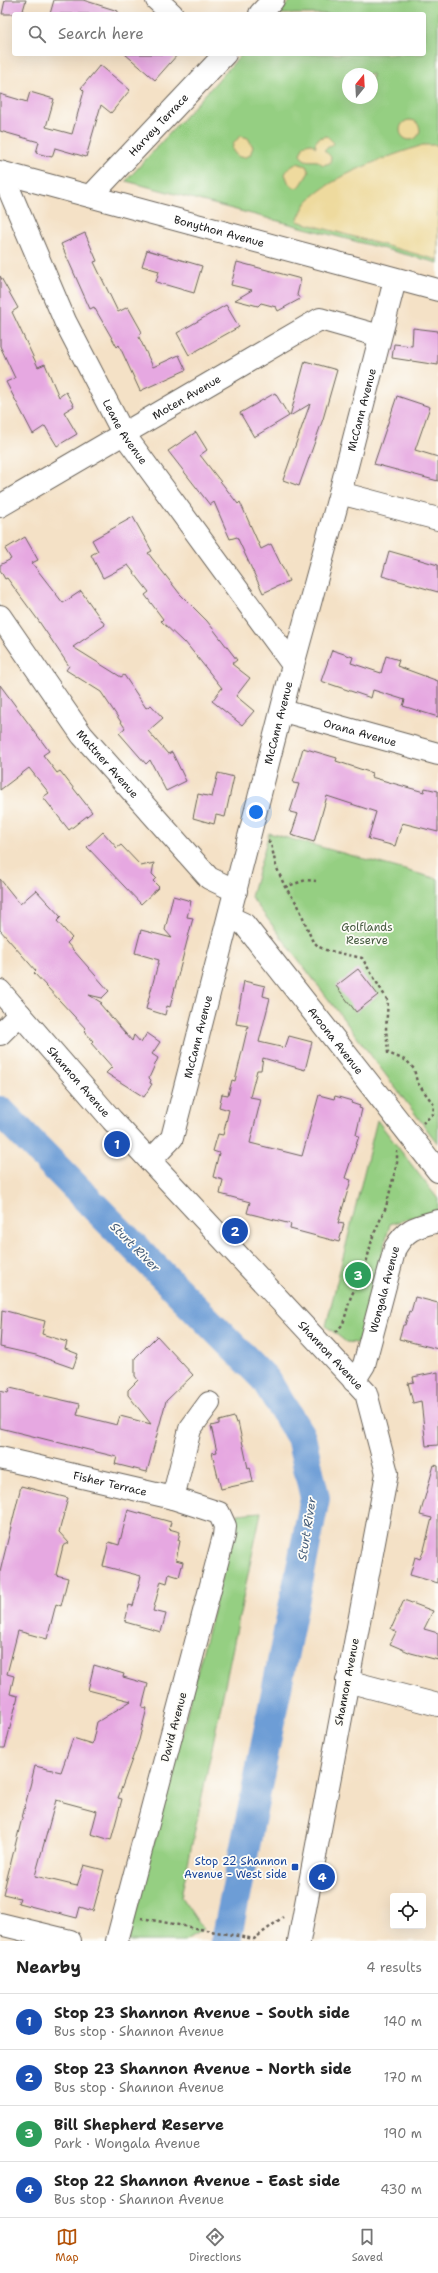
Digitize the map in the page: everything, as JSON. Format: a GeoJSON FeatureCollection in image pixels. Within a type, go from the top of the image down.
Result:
{"type":"FeatureCollection","features":[{"type":"Feature","properties":{"kind":"street"},"geometry":{"type":"LineString","coordinates":[[157,0],[170,12]]}},
{"type":"Feature","properties":{"kind":"street"},"geometry":{"type":"LineString","coordinates":[[262,12],[273,0]]}},
{"type":"Feature","properties":{"kind":"street","name":"Harvey Terrace"},"geometry":{"type":"LineString","coordinates":[[91,196],[221,56]]}},
{"type":"Feature","properties":{"kind":"street","name":"Bonython Avenue"},"geometry":{"type":"LineString","coordinates":[[1,172],[395,280],[438,290]]}},
{"type":"Feature","properties":{"kind":"street","name":"Leane Avenue"},"geometry":{"type":"LineString","coordinates":[[1,172],[65,320],[123,433],[293,665]]}},
{"type":"Feature","properties":{"kind":"street","name":"McCann Avenue"},"geometry":{"type":"LineString","coordinates":[[151,1160],[172,1138],[293,665],[340,493],[395,280]]}},
{"type":"Feature","properties":{"kind":"street","name":"Moten Avenue"},"geometry":{"type":"LineString","coordinates":[[0,506],[320,319],[380,336]]}},
{"type":"Feature","properties":{"kind":"street"},"geometry":{"type":"LineString","coordinates":[[340,493],[438,519]]}},
{"type":"Feature","properties":{"kind":"street","name":"Mattner Avenue"},"geometry":{"type":"LineString","coordinates":[[0,616],[82,735],[209,878],[236,891]]}},
{"type":"Feature","properties":{"kind":"street","name":"Orana Avenue"},"geometry":{"type":"LineString","coordinates":[[282,711],[438,754]]}},
{"type":"Feature","properties":{"kind":"street","name":"Aroona Avenue"},"geometry":{"type":"LineString","coordinates":[[229,917],[244,924],[438,1171]]}},
{"type":"Feature","properties":{"kind":"street","name":"Shannon Avenue"},"geometry":{"type":"LineString","coordinates":[[0,991],[112,1120],[151,1160],[366,1394],[387,1473],[299,1941]]}},
{"type":"Feature","properties":{"kind":"street"},"geometry":{"type":"LineString","coordinates":[[0,1034],[20,1014]]}},
{"type":"Feature","properties":{"kind":"street","name":"Wongala Avenue"},"geometry":{"type":"LineString","coordinates":[[354,1380],[364,1365],[395,1248],[403,1234],[419,1227],[438,1222]]}},
{"type":"Feature","properties":{"kind":"street"},"geometry":{"type":"LineString","coordinates":[[174,1498],[190,1429],[210,1403]]}},
{"type":"Feature","properties":{"kind":"street","name":"Fisher Terrace"},"geometry":{"type":"LineString","coordinates":[[0,1458],[174,1498],[219,1513]]}},
{"type":"Feature","properties":{"kind":"street","name":"David Avenue"},"geometry":{"type":"LineString","coordinates":[[118,1941],[224,1536],[225,1526],[219,1513]]}},
{"type":"Feature","properties":{"kind":"street"},"geometry":{"type":"LineString","coordinates":[[347,1681],[438,1705]]}},
{"type":"Feature","properties":{"kind":"street"},"geometry":{"type":"LineString","coordinates":[[0,1924],[70,1941]]}},
{"type":"Feature","properties":{"kind":"path"},"geometry":{"type":"LineString","coordinates":[[266,840],[271,844],[276,866],[285,887],[298,905],[312,940],[319,947],[326,950],[362,958],[388,1001],[386,1029],[388,1053],[407,1061],[414,1069],[417,1082],[434,1106],[433,1114],[420,1127]]}},
{"type":"Feature","properties":{"kind":"path"},"geometry":{"type":"LineString","coordinates":[[285,887],[306,880],[316,881]]}},
{"type":"Feature","properties":{"kind":"path"},"geometry":{"type":"LineString","coordinates":[[336,1332],[343,1324],[351,1296],[363,1275],[373,1236],[384,1211],[397,1163],[398,1154],[395,1147]]}},
{"type":"Feature","properties":{"kind":"path"},"geometry":{"type":"LineString","coordinates":[[125,1916],[254,1939],[290,1913],[304,1916]]}},
{"type":"Feature","properties":{"kind":"green space"},"geometry":{"type":"Polygon","coordinates":[[[291,0],[438,0],[438,263],[126,181],[240,56],[426,56],[426,12],[280,12],[291,0]]]}},
{"type":"Feature","properties":{"kind":"green space","name":"Golflands Reserve"},"geometry":{"type":"Polygon","coordinates":[[[269,833],[438,879],[438,1144],[251,897],[269,833]]]}},
{"type":"Feature","properties":{"kind":"green space"},"geometry":{"type":"Polygon","coordinates":[[[377,1120],[438,1199],[438,1210],[390,1224],[358,1343],[346,1342],[326,1326],[377,1120]]]}},
{"type":"Feature","properties":{"kind":"green space"},"geometry":{"type":"Polygon","coordinates":[[[261,1512],[181,1897],[203,1929],[184,1941],[128,1941],[238,1514],[261,1512]]]}},
{"type":"Feature","properties":{"kind":"sand"},"geometry":{"type":"Polygon","coordinates":[[[406,120],[414,120],[420,126],[420,134],[414,140],[406,140],[400,134],[400,126],[406,120]]]}},
{"type":"Feature","properties":{"kind":"sand"},"geometry":{"type":"Polygon","coordinates":[[[241,136],[248,138],[253,147],[250,155],[244,157],[237,156],[232,149],[234,142],[241,136]]]}},
{"type":"Feature","properties":{"kind":"sand"},"geometry":{"type":"Polygon","coordinates":[[[327,136],[333,142],[332,145],[324,150],[331,157],[330,163],[323,165],[318,161],[303,159],[300,154],[304,145],[310,143],[316,147],[315,143],[319,138],[327,136]]]}},
{"type":"Feature","properties":{"kind":"sand"},"geometry":{"type":"Polygon","coordinates":[[[423,145],[438,145],[438,260],[297,221],[307,202],[331,183],[378,161],[423,145]]]}},
{"type":"Feature","properties":{"kind":"sand"},"geometry":{"type":"Polygon","coordinates":[[[297,163],[306,166],[309,172],[301,185],[296,188],[289,184],[285,174],[288,169],[297,163]]]}},
{"type":"Feature","properties":{"kind":"building"},"geometry":{"type":"Polygon","coordinates":[[[5,0],[26,0],[23,12],[2,14],[5,0]]]}},
{"type":"Feature","properties":{"kind":"building"},"geometry":{"type":"Polygon","coordinates":[[[54,0],[83,0],[118,11],[118,12],[51,12],[54,0]]]}},
{"type":"Feature","properties":{"kind":"building"},"geometry":{"type":"Polygon","coordinates":[[[127,56],[176,56],[155,80],[127,56]]]}},
{"type":"Feature","properties":{"kind":"building"},"geometry":{"type":"Polygon","coordinates":[[[100,65],[130,90],[111,113],[101,105],[86,157],[55,148],[52,157],[36,153],[39,142],[0,131],[0,94],[27,102],[30,92],[54,99],[46,127],[72,134],[84,91],[81,88],[100,65]]]}},
{"type":"Feature","properties":{"kind":"building"},"geometry":{"type":"Polygon","coordinates":[[[85,233],[97,261],[94,262],[118,312],[128,307],[142,332],[138,335],[153,367],[179,355],[186,370],[140,391],[119,345],[117,347],[94,307],[90,309],[61,244],[85,233]]]}},
{"type":"Feature","properties":{"kind":"building"},"geometry":{"type":"Polygon","coordinates":[[[147,250],[202,266],[194,293],[156,282],[159,271],[142,266],[147,250]]]}},
{"type":"Feature","properties":{"kind":"building"},"geometry":{"type":"Polygon","coordinates":[[[237,262],[301,279],[297,295],[300,299],[278,311],[276,307],[261,303],[258,306],[235,300],[252,290],[231,285],[237,262]]]}},
{"type":"Feature","properties":{"kind":"building"},"geometry":{"type":"Polygon","coordinates":[[[0,276],[18,308],[12,312],[38,367],[45,364],[59,397],[66,392],[74,406],[64,412],[77,434],[57,446],[45,426],[33,434],[6,382],[15,378],[0,346],[0,276]]]}},
{"type":"Feature","properties":{"kind":"building"},"geometry":{"type":"Polygon","coordinates":[[[226,305],[239,327],[189,355],[177,333],[226,305]]]}},
{"type":"Feature","properties":{"kind":"building"},"geometry":{"type":"Polygon","coordinates":[[[413,328],[438,331],[438,365],[392,358],[394,344],[412,346],[413,328]]]}},
{"type":"Feature","properties":{"kind":"building"},"geometry":{"type":"Polygon","coordinates":[[[305,361],[337,370],[323,419],[299,486],[283,480],[310,404],[290,416],[305,361]]]}},
{"type":"Feature","properties":{"kind":"building"},"geometry":{"type":"Polygon","coordinates":[[[275,393],[289,416],[254,437],[240,413],[275,393]]]}},
{"type":"Feature","properties":{"kind":"building"},"geometry":{"type":"Polygon","coordinates":[[[397,396],[430,407],[415,450],[438,457],[438,481],[374,464],[397,396]]]}},
{"type":"Feature","properties":{"kind":"building"},"geometry":{"type":"Polygon","coordinates":[[[196,432],[207,450],[200,455],[238,504],[240,502],[261,549],[271,544],[289,581],[263,593],[237,537],[230,539],[214,502],[210,505],[168,451],[196,432]]]}},
{"type":"Feature","properties":{"kind":"building"},"geometry":{"type":"Polygon","coordinates":[[[133,517],[152,551],[148,553],[180,594],[207,621],[237,660],[232,664],[250,678],[236,696],[254,711],[242,725],[212,701],[222,688],[185,642],[184,643],[161,621],[163,619],[145,595],[149,592],[128,565],[103,578],[91,555],[98,551],[92,540],[133,517]]]}},
{"type":"Feature","properties":{"kind":"building"},"geometry":{"type":"Polygon","coordinates":[[[25,537],[38,560],[32,563],[63,603],[81,591],[105,625],[73,647],[121,677],[124,675],[146,708],[151,705],[163,718],[148,731],[168,754],[172,752],[186,781],[166,791],[150,760],[146,764],[119,733],[125,728],[101,692],[66,670],[69,666],[38,620],[7,578],[5,579],[0,570],[0,565],[11,559],[5,549],[25,537]]]}},
{"type":"Feature","properties":{"kind":"building"},"geometry":{"type":"Polygon","coordinates":[[[389,551],[438,565],[438,592],[382,576],[389,551]]]}},
{"type":"Feature","properties":{"kind":"building"},"geometry":{"type":"Polygon","coordinates":[[[332,650],[353,657],[351,663],[381,673],[386,656],[399,660],[397,666],[438,681],[438,717],[403,706],[405,700],[373,690],[371,698],[321,681],[332,650]]]}},
{"type":"Feature","properties":{"kind":"building"},"geometry":{"type":"Polygon","coordinates":[[[0,685],[49,751],[43,755],[57,773],[60,771],[92,812],[69,830],[43,797],[49,793],[29,768],[0,790],[0,685]]]}},
{"type":"Feature","properties":{"kind":"building"},"geometry":{"type":"Polygon","coordinates":[[[303,748],[337,758],[336,761],[372,773],[371,777],[424,792],[425,788],[438,791],[438,832],[402,823],[395,846],[368,839],[376,812],[327,796],[314,842],[291,835],[298,814],[290,812],[299,784],[293,783],[303,748]]]}},
{"type":"Feature","properties":{"kind":"building"},"geometry":{"type":"Polygon","coordinates":[[[218,773],[234,777],[225,817],[216,815],[214,824],[193,818],[198,794],[212,797],[218,773]]]}},
{"type":"Feature","properties":{"kind":"building"},"geometry":{"type":"Polygon","coordinates":[[[103,832],[117,848],[121,845],[141,866],[154,863],[152,874],[156,878],[153,881],[159,887],[141,904],[87,847],[103,832]]]}},
{"type":"Feature","properties":{"kind":"building"},"geometry":{"type":"Polygon","coordinates":[[[0,879],[20,904],[36,890],[61,917],[57,921],[72,938],[67,943],[109,991],[102,998],[89,995],[102,1003],[100,1004],[132,1041],[134,1035],[141,1043],[147,1033],[160,1042],[152,1054],[158,1058],[149,1078],[151,1080],[150,1083],[152,1084],[144,1097],[106,1073],[112,1067],[91,1043],[93,1041],[84,1031],[86,1029],[34,973],[36,971],[0,930],[0,879]]]}},
{"type":"Feature","properties":{"kind":"building"},"geometry":{"type":"Polygon","coordinates":[[[173,896],[191,901],[187,917],[193,918],[170,1007],[167,1006],[165,1015],[146,1009],[159,960],[135,953],[141,930],[172,938],[165,930],[173,896]]]}},
{"type":"Feature","properties":{"kind":"building"},"geometry":{"type":"Polygon","coordinates":[[[358,969],[378,995],[356,1012],[336,986],[358,969]]]}},
{"type":"Feature","properties":{"kind":"building"},"geometry":{"type":"Polygon","coordinates":[[[244,981],[265,986],[263,996],[270,998],[259,1042],[285,1048],[289,1036],[312,1042],[305,1070],[263,1058],[261,1070],[257,1070],[250,1097],[261,1099],[250,1143],[302,1156],[319,1095],[334,1099],[335,1096],[352,1101],[351,1103],[360,1106],[359,1108],[362,1109],[356,1135],[359,1136],[345,1178],[351,1180],[338,1223],[344,1224],[339,1242],[290,1229],[291,1224],[247,1213],[250,1202],[220,1194],[223,1180],[213,1177],[219,1153],[213,1151],[218,1134],[223,1135],[229,1110],[219,1107],[222,1094],[228,1095],[232,1080],[235,1081],[248,1026],[236,1024],[244,981]]]}},
{"type":"Feature","properties":{"kind":"building"},"geometry":{"type":"Polygon","coordinates":[[[415,1297],[438,1303],[438,1349],[399,1339],[409,1311],[411,1312],[415,1297]]]}},
{"type":"Feature","properties":{"kind":"building"},"geometry":{"type":"Polygon","coordinates":[[[2,1310],[45,1321],[42,1334],[67,1342],[65,1349],[78,1354],[73,1368],[36,1355],[0,1347],[2,1310]]]}},
{"type":"Feature","properties":{"kind":"building"},"geometry":{"type":"Polygon","coordinates":[[[157,1336],[193,1375],[166,1401],[147,1472],[115,1464],[117,1457],[0,1428],[0,1391],[8,1393],[10,1388],[80,1404],[77,1415],[117,1425],[120,1416],[151,1424],[128,1395],[128,1390],[138,1380],[135,1376],[135,1358],[157,1336]]]}},
{"type":"Feature","properties":{"kind":"building"},"geometry":{"type":"Polygon","coordinates":[[[438,1372],[438,1445],[426,1446],[421,1401],[413,1403],[408,1383],[414,1382],[413,1377],[438,1372]]]}},
{"type":"Feature","properties":{"kind":"building"},"geometry":{"type":"Polygon","coordinates":[[[234,1417],[236,1423],[238,1422],[248,1468],[250,1467],[253,1482],[221,1489],[212,1453],[217,1452],[211,1426],[219,1424],[219,1421],[234,1417]]]}},
{"type":"Feature","properties":{"kind":"building"},"geometry":{"type":"Polygon","coordinates":[[[434,1465],[438,1466],[438,1583],[410,1575],[415,1557],[420,1559],[424,1550],[432,1518],[420,1515],[434,1465]]]}},
{"type":"Feature","properties":{"kind":"building"},"geometry":{"type":"Polygon","coordinates":[[[21,1486],[68,1498],[59,1532],[69,1543],[63,1546],[56,1575],[68,1578],[61,1606],[56,1604],[47,1639],[18,1631],[7,1674],[14,1676],[10,1694],[18,1696],[5,1748],[0,1748],[0,1572],[21,1486]]]}},
{"type":"Feature","properties":{"kind":"building"},"geometry":{"type":"Polygon","coordinates":[[[128,1510],[171,1522],[169,1529],[180,1532],[178,1540],[180,1541],[176,1560],[183,1562],[179,1577],[169,1574],[167,1583],[161,1581],[153,1611],[166,1614],[161,1632],[125,1622],[129,1605],[133,1606],[141,1576],[103,1566],[109,1542],[119,1545],[128,1510]]]}},
{"type":"Feature","properties":{"kind":"building"},"geometry":{"type":"Polygon","coordinates":[[[404,1600],[433,1611],[424,1629],[438,1633],[438,1660],[411,1653],[390,1644],[396,1632],[391,1629],[404,1600]]]}},
{"type":"Feature","properties":{"kind":"building"},"geometry":{"type":"Polygon","coordinates":[[[94,1665],[124,1674],[123,1677],[148,1684],[142,1707],[147,1708],[139,1740],[118,1798],[122,1799],[111,1840],[91,1834],[97,1811],[56,1800],[35,1876],[77,1886],[84,1865],[104,1870],[93,1911],[80,1907],[77,1918],[18,1903],[20,1898],[3,1894],[35,1766],[61,1772],[73,1738],[92,1744],[97,1722],[131,1701],[88,1690],[94,1665]]]}},
{"type":"Feature","properties":{"kind":"waterway","name":"Sturt River"},"geometry":{"type":"LineString","coordinates":[[0,1111],[265,1379],[301,1437],[315,1498],[226,1941]]}},
{"type":"Feature","properties":{"kind":"place","name":"Stop 23 Shannon Avenue - South side"},"geometry":{"type":"Point","coordinates":[117,1144]}},
{"type":"Feature","properties":{"kind":"place","name":"Stop 23 Shannon Avenue - North side"},"geometry":{"type":"Point","coordinates":[235,1231]}},
{"type":"Feature","properties":{"kind":"place","name":"Bill Shepherd Reserve"},"geometry":{"type":"Point","coordinates":[358,1275]}},
{"type":"Feature","properties":{"kind":"place","name":"Stop 22 Shannon Avenue - West side"},"geometry":{"type":"Point","coordinates":[295,1867]}},
{"type":"Feature","properties":{"kind":"place","name":"Stop 22 Shannon Avenue - East side"},"geometry":{"type":"Point","coordinates":[322,1877]}}]}
